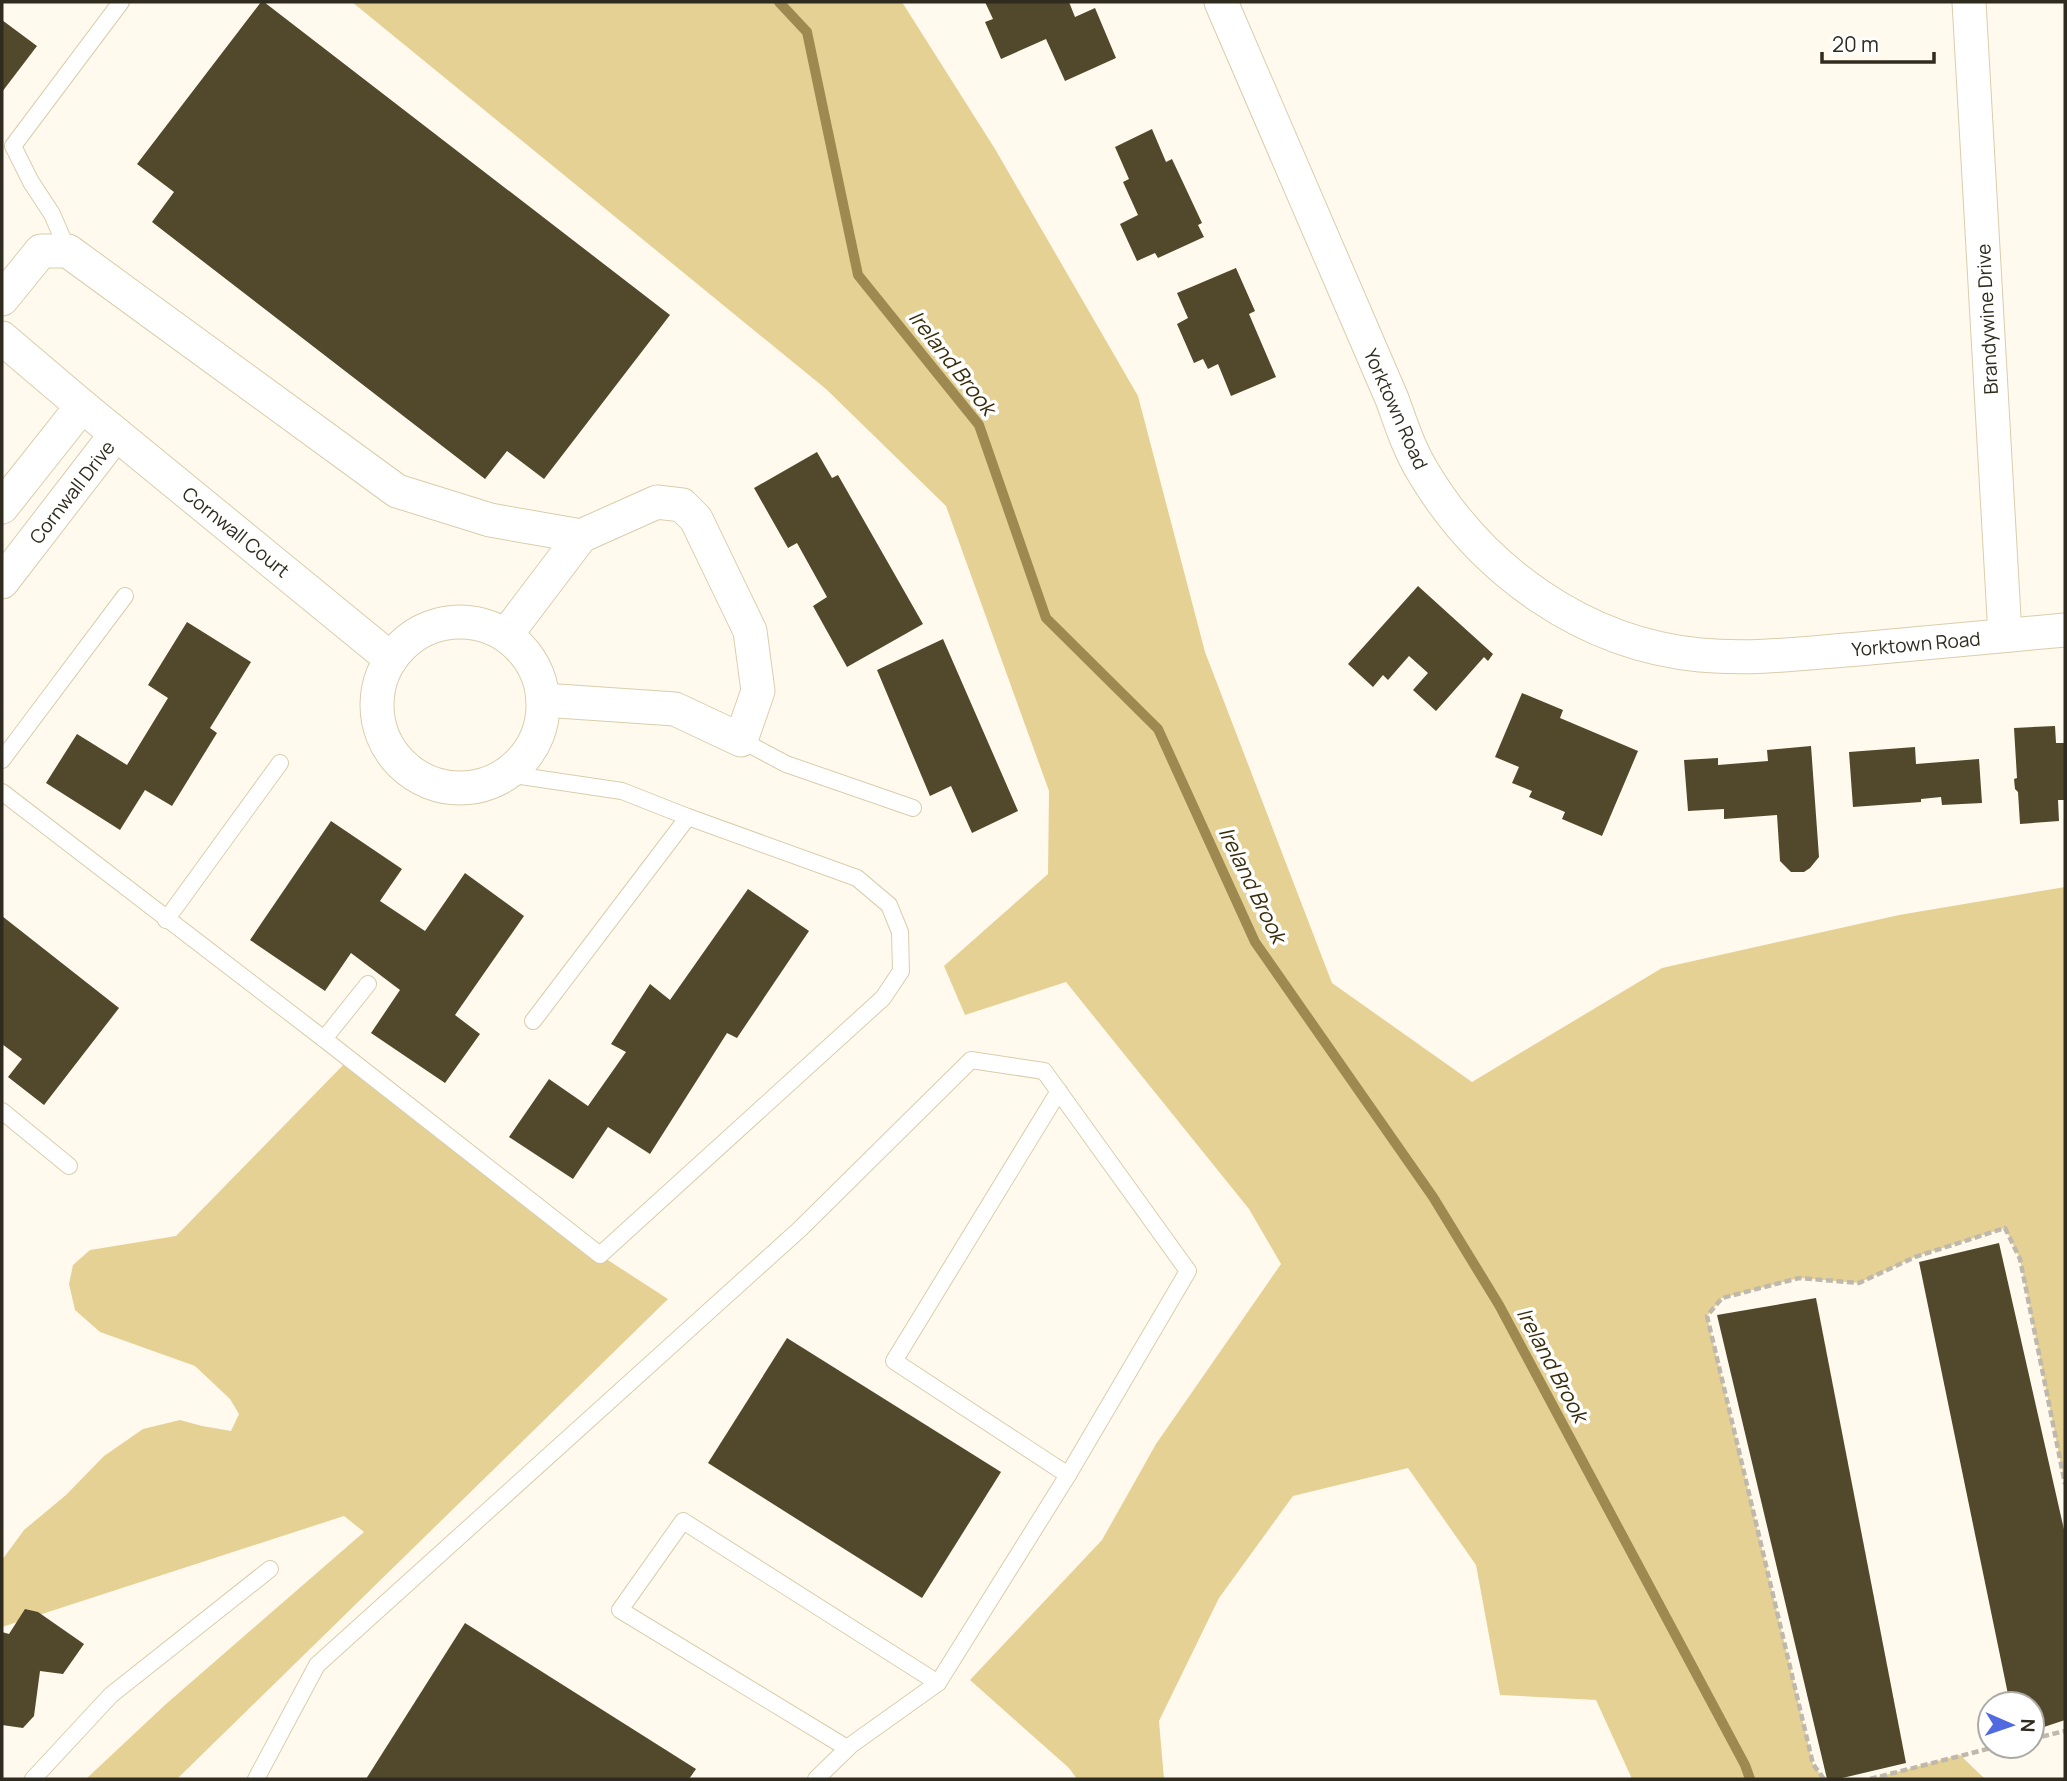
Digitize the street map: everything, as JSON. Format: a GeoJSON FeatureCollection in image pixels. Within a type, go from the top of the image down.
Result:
{"type":"FeatureCollection","features":[{"type":"Feature","properties":{"kind":"street","name":"Yorktown Road"},"geometry":{"type":"LineString","coordinates":[[1221,2],[1421,470],[1465,532],[1522,584],[1587,624],[1660,649],[1698,655],[1764,657],[2065,630]]}},
{"type":"Feature","properties":{"kind":"street","name":"Brandywine Drive"},"geometry":{"type":"LineString","coordinates":[[1969,2],[2005,635]]}},
{"type":"Feature","properties":{"kind":"street"},"geometry":{"type":"LineString","coordinates":[[2,299],[41,250],[68,251],[397,491],[490,520],[581,536]]}},
{"type":"Feature","properties":{"kind":"street","name":"Cornwall Court"},"geometry":{"type":"LineString","coordinates":[[2,338],[391,659]]}},
{"type":"Feature","properties":{"kind":"street"},"geometry":{"type":"LineString","coordinates":[[2,507],[82,406]]}},
{"type":"Feature","properties":{"kind":"street","name":"Cornwall Drive"},"geometry":{"type":"LineString","coordinates":[[2,582],[116,434]]}},
{"type":"Feature","properties":{"kind":"street"},"geometry":{"type":"LineString","coordinates":[[506,635],[581,536],[657,502],[682,505],[696,519],[750,631],[758,691],[741,740],[675,709],[543,700]]}},
{"type":"Feature","properties":{"kind":"street"},"geometry":{"type":"LineString","coordinates":[[456,622],[482,624],[506,635],[525,653],[538,675],[543,700],[540,729],[528,754],[507,774],[482,786],[453,788],[425,781],[401,765],[385,742],[377,714],[379,685],[391,659],[408,639],[431,626],[456,622]]}},
{"type":"Feature","properties":{"kind":"lane"},"geometry":{"type":"LineString","coordinates":[[68,251],[52,215],[31,182],[13,145],[121,2]]}},
{"type":"Feature","properties":{"kind":"lane"},"geometry":{"type":"LineString","coordinates":[[2,760],[125,596]]}},
{"type":"Feature","properties":{"kind":"lane"},"geometry":{"type":"LineString","coordinates":[[741,740],[786,764],[913,808]]}},
{"type":"Feature","properties":{"kind":"lane"},"geometry":{"type":"LineString","coordinates":[[166,920],[280,763]]}},
{"type":"Feature","properties":{"kind":"lane"},"geometry":{"type":"LineString","coordinates":[[2,792],[600,1255],[883,998],[901,971],[900,932],[889,905],[857,878],[622,791],[507,774]]}},
{"type":"Feature","properties":{"kind":"lane"},"geometry":{"type":"LineString","coordinates":[[533,1021],[688,817]]}},
{"type":"Feature","properties":{"kind":"lane"},"geometry":{"type":"LineString","coordinates":[[324,1039],[368,984]]}},
{"type":"Feature","properties":{"kind":"lane"},"geometry":{"type":"LineString","coordinates":[[256,1779],[317,1665],[800,1229],[971,1060],[1044,1071],[1188,1271],[1068,1475],[938,1683],[847,1748],[816,1779]]}},
{"type":"Feature","properties":{"kind":"lane"},"geometry":{"type":"LineString","coordinates":[[1059,1091],[894,1361],[1068,1475]]}},
{"type":"Feature","properties":{"kind":"lane"},"geometry":{"type":"LineString","coordinates":[[2,1111],[69,1166]]}},
{"type":"Feature","properties":{"kind":"lane"},"geometry":{"type":"LineString","coordinates":[[847,1748],[620,1610],[683,1521],[938,1683]]}},
{"type":"Feature","properties":{"kind":"lane"},"geometry":{"type":"LineString","coordinates":[[33,1779],[111,1695],[271,1569]]}},
{"type":"Feature","properties":{"kind":"path"},"geometry":{"type":"LineString","coordinates":[[1824,1779],[1813,1764],[1707,1315],[1722,1298],[1799,1278],[1859,1283],[1915,1256],[2006,1228],[2020,1259],[2065,1484]]}},
{"type":"Feature","properties":{"kind":"path"},"geometry":{"type":"LineString","coordinates":[[2046,1736],[2065,1731]]}},
{"type":"Feature","properties":{"kind":"path"},"geometry":{"type":"LineString","coordinates":[[1870,1779],[1976,1752]]}},
{"type":"Feature","properties":{"kind":"shaded area"},"geometry":{"type":"Polygon","coordinates":[[[352,2],[902,2],[995,149],[1138,396],[1205,652],[1332,983],[1472,1082],[1662,968],[1899,915],[2065,887],[2065,1484],[2020,1259],[2005,1228],[1915,1257],[1859,1283],[1799,1278],[1722,1298],[1707,1316],[1813,1764],[1824,1779],[1632,1779],[1596,1700],[1500,1695],[1476,1565],[1408,1468],[1293,1496],[1219,1598],[1159,1721],[1164,1779],[1077,1779],[1069,1768],[970,1680],[1102,1540],[1156,1444],[1281,1264],[1249,1209],[1066,982],[965,1015],[944,966],[1048,874],[1049,791],[946,506],[826,389],[352,2]]]}},
{"type":"Feature","properties":{"kind":"shaded area"},"geometry":{"type":"Polygon","coordinates":[[[350,1058],[600,1255],[668,1299],[177,1779],[86,1779],[166,1704],[364,1532],[344,1516],[2,1627],[2,1560],[24,1530],[66,1495],[104,1456],[143,1429],[180,1420],[231,1431],[239,1414],[230,1399],[195,1366],[100,1332],[75,1310],[69,1284],[73,1265],[90,1250],[176,1236],[350,1058]]]}},
{"type":"Feature","properties":{"kind":"shaded area"},"geometry":{"type":"Polygon","coordinates":[[[1960,1755],[1985,1779],[1870,1779],[1960,1755]]]}},
{"type":"Feature","properties":{"kind":"building"},"geometry":{"type":"Polygon","coordinates":[[[261,2],[670,315],[544,479],[507,451],[485,479],[152,222],[174,192],[137,164],[261,2]]]}},
{"type":"Feature","properties":{"kind":"building"},"geometry":{"type":"Polygon","coordinates":[[[985,2],[1069,2],[1075,17],[1095,8],[1116,58],[1065,81],[1046,39],[1001,59],[985,22],[993,19],[985,2]]]}},
{"type":"Feature","properties":{"kind":"building"},"geometry":{"type":"Polygon","coordinates":[[[2,20],[37,46],[2,92],[2,20]]]}},
{"type":"Feature","properties":{"kind":"building"},"geometry":{"type":"Polygon","coordinates":[[[1152,129],[1166,162],[1172,159],[1202,223],[1198,225],[1204,237],[1158,258],[1155,253],[1137,261],[1120,224],[1138,215],[1123,182],[1129,179],[1115,147],[1152,129]]]}},
{"type":"Feature","properties":{"kind":"building"},"geometry":{"type":"Polygon","coordinates":[[[1236,268],[1255,311],[1249,314],[1276,377],[1231,396],[1218,364],[1208,369],[1203,359],[1194,363],[1177,324],[1188,318],[1177,293],[1236,268]]]}},
{"type":"Feature","properties":{"kind":"building"},"geometry":{"type":"Polygon","coordinates":[[[817,452],[832,478],[838,475],[923,624],[847,667],[813,606],[827,597],[797,543],[788,548],[754,488],[817,452]]]}},
{"type":"Feature","properties":{"kind":"building"},"geometry":{"type":"Polygon","coordinates":[[[1418,586],[1493,654],[1488,661],[1484,657],[1436,711],[1413,690],[1428,673],[1409,656],[1388,680],[1383,675],[1373,687],[1348,664],[1418,586]]]}},
{"type":"Feature","properties":{"kind":"building"},"geometry":{"type":"Polygon","coordinates":[[[187,622],[251,662],[210,728],[217,733],[172,806],[145,790],[120,830],[46,783],[77,734],[127,765],[168,698],[148,685],[187,622]]]}},
{"type":"Feature","properties":{"kind":"building"},"geometry":{"type":"Polygon","coordinates":[[[943,639],[1018,811],[972,833],[951,786],[930,796],[877,670],[943,639]]]}},
{"type":"Feature","properties":{"kind":"building"},"geometry":{"type":"Polygon","coordinates":[[[1522,693],[1563,710],[1560,718],[1638,751],[1602,836],[1562,819],[1565,812],[1529,797],[1532,791],[1512,783],[1519,767],[1495,757],[1522,693]]]}},
{"type":"Feature","properties":{"kind":"building"},"geometry":{"type":"Polygon","coordinates":[[[2055,726],[2056,743],[2065,743],[2065,800],[2058,800],[2059,821],[2020,824],[2018,792],[2014,779],[2017,778],[2014,728],[2055,726]]]}},
{"type":"Feature","properties":{"kind":"building"},"geometry":{"type":"Polygon","coordinates":[[[1811,746],[1819,857],[1804,872],[1791,872],[1780,861],[1777,815],[1724,819],[1724,809],[1688,811],[1684,760],[1718,758],[1718,765],[1768,761],[1767,750],[1811,746]]]}},
{"type":"Feature","properties":{"kind":"building"},"geometry":{"type":"Polygon","coordinates":[[[1915,747],[1916,764],[1979,759],[1982,803],[1942,805],[1941,797],[1921,799],[1921,802],[1853,807],[1849,752],[1915,747]]]}},
{"type":"Feature","properties":{"kind":"building"},"geometry":{"type":"Polygon","coordinates":[[[331,821],[402,869],[380,901],[425,931],[465,873],[524,916],[455,1015],[480,1034],[445,1083],[371,1033],[400,990],[351,953],[325,991],[250,940],[331,821]]]}},
{"type":"Feature","properties":{"kind":"building"},"geometry":{"type":"Polygon","coordinates":[[[748,889],[809,931],[737,1038],[727,1033],[650,1154],[608,1127],[573,1179],[509,1137],[549,1079],[588,1106],[626,1052],[611,1044],[650,984],[670,1000],[748,889]]]}},
{"type":"Feature","properties":{"kind":"building"},"geometry":{"type":"Polygon","coordinates":[[[2,916],[119,1008],[44,1105],[8,1077],[22,1059],[2,1044],[2,916]]]}},
{"type":"Feature","properties":{"kind":"building"},"geometry":{"type":"Polygon","coordinates":[[[1999,1243],[2065,1534],[2065,1720],[2046,1726],[2046,1690],[2007,1690],[1919,1262],[1999,1243]]]}},
{"type":"Feature","properties":{"kind":"building"},"geometry":{"type":"Polygon","coordinates":[[[1816,1298],[1906,1763],[1838,1779],[1827,1779],[1717,1315],[1816,1298]]]}},
{"type":"Feature","properties":{"kind":"building"},"geometry":{"type":"Polygon","coordinates":[[[787,1338],[1001,1472],[922,1598],[708,1463],[787,1338]]]}},
{"type":"Feature","properties":{"kind":"building"},"geometry":{"type":"Polygon","coordinates":[[[25,1609],[38,1612],[84,1644],[63,1674],[40,1671],[34,1716],[23,1728],[2,1725],[2,1632],[9,1634],[25,1609]]]}},
{"type":"Feature","properties":{"kind":"building"},"geometry":{"type":"Polygon","coordinates":[[[465,1623],[696,1769],[689,1779],[366,1779],[465,1623]]]}},
{"type":"Feature","properties":{"kind":"waterway","name":"Ireland Brook"},"geometry":{"type":"LineString","coordinates":[[779,2],[807,32],[858,275],[979,425],[1046,618],[1158,729],[1255,942],[1433,1197],[1499,1305],[1745,1765],[1750,1779]]}}]}
